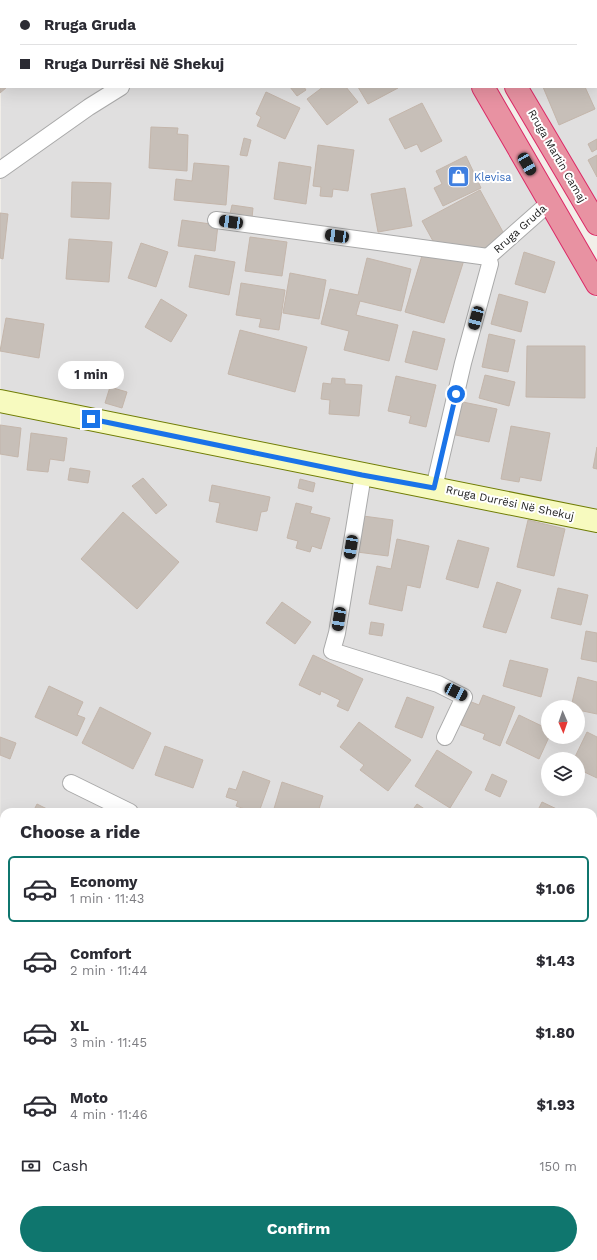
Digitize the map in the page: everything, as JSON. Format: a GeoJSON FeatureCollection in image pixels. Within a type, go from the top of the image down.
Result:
{"type":"FeatureCollection","features":[{"type":"Feature","properties":{"kind":"highway"},"geometry":{"type":"LineString","coordinates":[[484,88],[597,284]]}},
{"type":"Feature","properties":{"kind":"highway","name":"Rruga Martin Camaj"},"geometry":{"type":"LineString","coordinates":[[517,88],[597,224]]}},
{"type":"Feature","properties":{"kind":"street"},"geometry":{"type":"LineString","coordinates":[[0,170],[89,107],[119,88]]}},
{"type":"Feature","properties":{"kind":"street","name":"Rruga Gruda"},"geometry":{"type":"LineString","coordinates":[[434,488],[463,363],[490,264],[488,257],[549,203]]}},
{"type":"Feature","properties":{"kind":"street"},"geometry":{"type":"LineString","coordinates":[[216,220],[488,257]]}},
{"type":"Feature","properties":{"kind":"street","name":"Rruga Durrësi Në Shekuj"},"geometry":{"type":"LineString","coordinates":[[0,401],[362,475],[597,521]]}},
{"type":"Feature","properties":{"kind":"street"},"geometry":{"type":"LineString","coordinates":[[362,475],[337,633],[332,651],[438,684],[464,696],[445,737]]}},
{"type":"Feature","properties":{"kind":"street"},"geometry":{"type":"LineString","coordinates":[[71,783],[122,808]]}},
{"type":"Feature","properties":{"kind":"shaded area"},"geometry":{"type":"Polygon","coordinates":[[[1,88],[472,88],[597,299],[597,808],[0,808],[1,88]]]}},
{"type":"Feature","properties":{"kind":"shaded area"},"geometry":{"type":"Polygon","coordinates":[[[524,88],[597,88],[597,208],[524,88]]]}},
{"type":"Feature","properties":{"kind":"building"},"geometry":{"type":"Polygon","coordinates":[[[0,88],[6,88],[0,93],[0,88]]]}},
{"type":"Feature","properties":{"kind":"building"},"geometry":{"type":"Polygon","coordinates":[[[291,88],[305,88],[306,90],[297,96],[291,88]]]}},
{"type":"Feature","properties":{"kind":"building"},"geometry":{"type":"Polygon","coordinates":[[[322,88],[347,88],[358,102],[327,125],[307,99],[322,88]]]}},
{"type":"Feature","properties":{"kind":"building"},"geometry":{"type":"Polygon","coordinates":[[[359,88],[398,88],[368,104],[359,88]]]}},
{"type":"Feature","properties":{"kind":"building"},"geometry":{"type":"Polygon","coordinates":[[[543,88],[585,88],[595,109],[559,125],[543,88]]]}},
{"type":"Feature","properties":{"kind":"building"},"geometry":{"type":"Polygon","coordinates":[[[266,92],[300,108],[285,139],[257,126],[261,117],[256,114],[266,92]]]}},
{"type":"Feature","properties":{"kind":"building"},"geometry":{"type":"Polygon","coordinates":[[[422,103],[442,141],[421,152],[417,144],[405,149],[389,119],[422,103]]]}},
{"type":"Feature","properties":{"kind":"building"},"geometry":{"type":"Polygon","coordinates":[[[151,127],[178,128],[177,134],[188,135],[187,171],[149,168],[151,127]]]}},
{"type":"Feature","properties":{"kind":"building"},"geometry":{"type":"Polygon","coordinates":[[[244,138],[251,140],[247,156],[240,155],[244,138]]]}},
{"type":"Feature","properties":{"kind":"building"},"geometry":{"type":"Polygon","coordinates":[[[597,139],[597,149],[592,152],[588,144],[597,139]]]}},
{"type":"Feature","properties":{"kind":"building"},"geometry":{"type":"Polygon","coordinates":[[[318,145],[354,150],[348,191],[333,189],[332,197],[320,196],[321,187],[313,186],[318,145]]]}},
{"type":"Feature","properties":{"kind":"building"},"geometry":{"type":"Polygon","coordinates":[[[597,155],[597,177],[588,160],[597,155]]]}},
{"type":"Feature","properties":{"kind":"building"},"geometry":{"type":"Polygon","coordinates":[[[466,156],[481,188],[443,206],[434,188],[442,184],[436,171],[466,156]]]}},
{"type":"Feature","properties":{"kind":"building"},"geometry":{"type":"Polygon","coordinates":[[[279,162],[311,167],[306,204],[274,199],[279,162]]]}},
{"type":"Feature","properties":{"kind":"building"},"geometry":{"type":"Polygon","coordinates":[[[194,163],[229,166],[226,205],[174,200],[176,179],[192,181],[194,163]]]}},
{"type":"Feature","properties":{"kind":"building"},"geometry":{"type":"Polygon","coordinates":[[[72,182],[111,183],[109,219],[71,217],[72,182]]]}},
{"type":"Feature","properties":{"kind":"building"},"geometry":{"type":"Polygon","coordinates":[[[405,188],[412,226],[378,232],[371,194],[405,188]]]}},
{"type":"Feature","properties":{"kind":"building"},"geometry":{"type":"Polygon","coordinates":[[[480,190],[503,232],[496,241],[485,249],[474,251],[433,241],[422,221],[480,190]]]}},
{"type":"Feature","properties":{"kind":"building"},"geometry":{"type":"Polygon","coordinates":[[[232,205],[253,208],[252,218],[230,214],[232,205]]]}},
{"type":"Feature","properties":{"kind":"building"},"geometry":{"type":"Polygon","coordinates":[[[0,213],[8,214],[3,259],[0,258],[0,213]]]}},
{"type":"Feature","properties":{"kind":"building"},"geometry":{"type":"Polygon","coordinates":[[[182,220],[218,225],[215,251],[178,246],[182,220]]]}},
{"type":"Feature","properties":{"kind":"building"},"geometry":{"type":"Polygon","coordinates":[[[250,237],[287,242],[282,276],[245,271],[250,237]]]}},
{"type":"Feature","properties":{"kind":"building"},"geometry":{"type":"Polygon","coordinates":[[[69,239],[112,242],[109,282],[66,279],[69,239]]]}},
{"type":"Feature","properties":{"kind":"building"},"geometry":{"type":"Polygon","coordinates":[[[141,243],[168,252],[156,287],[128,278],[141,243]]]}},
{"type":"Feature","properties":{"kind":"building"},"geometry":{"type":"Polygon","coordinates":[[[424,249],[464,260],[444,323],[405,312],[424,249]]]}},
{"type":"Feature","properties":{"kind":"building"},"geometry":{"type":"Polygon","coordinates":[[[524,252],[555,262],[545,293],[515,284],[524,252]]]}},
{"type":"Feature","properties":{"kind":"building"},"geometry":{"type":"Polygon","coordinates":[[[195,255],[235,262],[229,295],[189,287],[195,255]]]}},
{"type":"Feature","properties":{"kind":"building"},"geometry":{"type":"Polygon","coordinates":[[[367,258],[411,269],[401,311],[360,301],[356,315],[398,325],[389,361],[344,350],[349,331],[321,324],[330,289],[358,295],[367,258]]]}},
{"type":"Feature","properties":{"kind":"building"},"geometry":{"type":"Polygon","coordinates":[[[290,273],[326,280],[319,319],[283,313],[290,273]]]}},
{"type":"Feature","properties":{"kind":"building"},"geometry":{"type":"Polygon","coordinates":[[[241,283],[285,290],[279,330],[259,327],[261,319],[236,315],[241,283]]]}},
{"type":"Feature","properties":{"kind":"building"},"geometry":{"type":"Polygon","coordinates":[[[499,294],[528,302],[521,332],[491,324],[499,294]]]}},
{"type":"Feature","properties":{"kind":"building"},"geometry":{"type":"Polygon","coordinates":[[[161,299],[187,315],[171,342],[145,327],[161,299]]]}},
{"type":"Feature","properties":{"kind":"building"},"geometry":{"type":"Polygon","coordinates":[[[6,318],[44,324],[39,358],[0,351],[6,318]]]}},
{"type":"Feature","properties":{"kind":"building"},"geometry":{"type":"Polygon","coordinates":[[[240,330],[307,347],[295,392],[228,374],[240,330]]]}},
{"type":"Feature","properties":{"kind":"building"},"geometry":{"type":"Polygon","coordinates":[[[413,331],[445,339],[437,370],[405,362],[413,331]]]}},
{"type":"Feature","properties":{"kind":"building"},"geometry":{"type":"Polygon","coordinates":[[[489,334],[515,340],[508,372],[482,367],[489,334]]]}},
{"type":"Feature","properties":{"kind":"building"},"geometry":{"type":"Polygon","coordinates":[[[527,346],[585,346],[585,398],[526,397],[527,346]]]}},
{"type":"Feature","properties":{"kind":"building"},"geometry":{"type":"Polygon","coordinates":[[[485,375],[515,382],[509,406],[479,398],[485,375]]]}},
{"type":"Feature","properties":{"kind":"building"},"geometry":{"type":"Polygon","coordinates":[[[396,376],[436,385],[426,427],[409,423],[411,416],[388,411],[396,376]]]}},
{"type":"Feature","properties":{"kind":"building"},"geometry":{"type":"Polygon","coordinates":[[[332,378],[345,379],[345,384],[362,385],[359,416],[329,414],[330,400],[321,399],[323,383],[331,384],[332,378]]]}},
{"type":"Feature","properties":{"kind":"building"},"geometry":{"type":"Polygon","coordinates":[[[110,387],[127,392],[122,408],[105,403],[110,387]]]}},
{"type":"Feature","properties":{"kind":"building"},"geometry":{"type":"Polygon","coordinates":[[[458,401],[497,409],[489,442],[451,434],[458,401]]]}},
{"type":"Feature","properties":{"kind":"building"},"geometry":{"type":"Polygon","coordinates":[[[0,425],[21,428],[18,457],[0,454],[0,425]]]}},
{"type":"Feature","properties":{"kind":"building"},"geometry":{"type":"Polygon","coordinates":[[[511,426],[550,433],[541,481],[520,477],[519,482],[501,479],[511,426]]]}},
{"type":"Feature","properties":{"kind":"building"},"geometry":{"type":"Polygon","coordinates":[[[31,433],[67,438],[64,461],[50,459],[48,472],[27,470],[31,433]]]}},
{"type":"Feature","properties":{"kind":"building"},"geometry":{"type":"Polygon","coordinates":[[[597,447],[597,469],[593,468],[597,447]]]}},
{"type":"Feature","properties":{"kind":"building"},"geometry":{"type":"Polygon","coordinates":[[[70,468],[90,471],[88,483],[68,480],[70,468]]]}},
{"type":"Feature","properties":{"kind":"building"},"geometry":{"type":"Polygon","coordinates":[[[143,478],[167,505],[156,514],[132,486],[143,478]]]}},
{"type":"Feature","properties":{"kind":"building"},"geometry":{"type":"Polygon","coordinates":[[[300,479],[315,483],[313,492],[298,488],[300,479]]]}},
{"type":"Feature","properties":{"kind":"building"},"geometry":{"type":"Polygon","coordinates":[[[212,485],[270,497],[267,511],[261,512],[257,531],[216,522],[220,503],[209,501],[212,485]]]}},
{"type":"Feature","properties":{"kind":"building"},"geometry":{"type":"Polygon","coordinates":[[[296,503],[312,507],[310,513],[330,518],[321,549],[312,546],[310,552],[296,548],[298,541],[287,538],[296,503]]]}},
{"type":"Feature","properties":{"kind":"building"},"geometry":{"type":"Polygon","coordinates":[[[123,512],[179,562],[137,609],[81,559],[123,512]]]}},
{"type":"Feature","properties":{"kind":"building"},"geometry":{"type":"Polygon","coordinates":[[[363,516],[393,520],[388,556],[357,552],[363,516]]]}},
{"type":"Feature","properties":{"kind":"building"},"geometry":{"type":"Polygon","coordinates":[[[528,520],[565,529],[554,576],[517,567],[528,520]]]}},
{"type":"Feature","properties":{"kind":"building"},"geometry":{"type":"Polygon","coordinates":[[[397,539],[429,546],[420,588],[407,585],[402,611],[369,604],[377,566],[391,569],[397,539]]]}},
{"type":"Feature","properties":{"kind":"building"},"geometry":{"type":"Polygon","coordinates":[[[458,540],[489,548],[478,588],[446,579],[458,540]]]}},
{"type":"Feature","properties":{"kind":"building"},"geometry":{"type":"Polygon","coordinates":[[[497,582],[521,590],[506,633],[483,627],[497,582]]]}},
{"type":"Feature","properties":{"kind":"building"},"geometry":{"type":"Polygon","coordinates":[[[558,588],[588,595],[581,625],[551,618],[558,588]]]}},
{"type":"Feature","properties":{"kind":"building"},"geometry":{"type":"Polygon","coordinates":[[[282,602],[311,622],[295,644],[266,623],[282,602]]]}},
{"type":"Feature","properties":{"kind":"building"},"geometry":{"type":"Polygon","coordinates":[[[371,622],[384,624],[382,636],[369,634],[371,622]]]}},
{"type":"Feature","properties":{"kind":"building"},"geometry":{"type":"Polygon","coordinates":[[[586,631],[597,633],[597,662],[581,659],[586,631]]]}},
{"type":"Feature","properties":{"kind":"building"},"geometry":{"type":"Polygon","coordinates":[[[313,655],[363,679],[348,711],[337,706],[340,700],[321,691],[320,695],[299,685],[313,655]]]}},
{"type":"Feature","properties":{"kind":"building"},"geometry":{"type":"Polygon","coordinates":[[[510,660],[548,669],[541,697],[503,686],[510,660]]]}},
{"type":"Feature","properties":{"kind":"building"},"geometry":{"type":"Polygon","coordinates":[[[578,677],[597,682],[597,714],[585,711],[585,700],[573,700],[578,677]]]}},
{"type":"Feature","properties":{"kind":"building"},"geometry":{"type":"Polygon","coordinates":[[[49,686],[83,702],[77,715],[85,718],[77,736],[35,717],[49,686]]]}},
{"type":"Feature","properties":{"kind":"building"},"geometry":{"type":"Polygon","coordinates":[[[483,695],[515,707],[500,746],[483,739],[485,734],[461,725],[469,701],[479,705],[483,695]]]}},
{"type":"Feature","properties":{"kind":"building"},"geometry":{"type":"Polygon","coordinates":[[[407,697],[434,707],[422,738],[395,727],[407,697]]]}},
{"type":"Feature","properties":{"kind":"building"},"geometry":{"type":"Polygon","coordinates":[[[100,707],[151,733],[133,769],[82,743],[100,707]]]}},
{"type":"Feature","properties":{"kind":"building"},"geometry":{"type":"Polygon","coordinates":[[[519,715],[541,726],[541,744],[546,744],[539,759],[506,743],[519,715]]]}},
{"type":"Feature","properties":{"kind":"building"},"geometry":{"type":"Polygon","coordinates":[[[359,722],[411,760],[388,791],[360,770],[364,765],[340,747],[359,722]]]}},
{"type":"Feature","properties":{"kind":"building"},"geometry":{"type":"Polygon","coordinates":[[[587,732],[597,737],[597,778],[585,772],[585,752],[577,752],[581,744],[585,744],[585,736],[587,732]]]}},
{"type":"Feature","properties":{"kind":"building"},"geometry":{"type":"Polygon","coordinates":[[[0,737],[16,743],[10,759],[0,755],[0,737]]]}},
{"type":"Feature","properties":{"kind":"building"},"geometry":{"type":"Polygon","coordinates":[[[165,746],[203,760],[193,788],[155,775],[165,746]]]}},
{"type":"Feature","properties":{"kind":"building"},"geometry":{"type":"Polygon","coordinates":[[[437,750],[472,772],[450,808],[415,786],[437,750]]]}},
{"type":"Feature","properties":{"kind":"building"},"geometry":{"type":"Polygon","coordinates":[[[243,771],[270,781],[260,808],[242,808],[236,806],[238,801],[226,797],[229,788],[236,790],[243,771]]]}},
{"type":"Feature","properties":{"kind":"building"},"geometry":{"type":"Polygon","coordinates":[[[492,774],[507,781],[500,797],[485,790],[492,774]]]}},
{"type":"Feature","properties":{"kind":"building"},"geometry":{"type":"Polygon","coordinates":[[[282,782],[323,796],[319,808],[274,808],[282,782]]]}},
{"type":"Feature","properties":{"kind":"building"},"geometry":{"type":"Polygon","coordinates":[[[542,802],[555,808],[539,808],[542,802]]]}},
{"type":"Feature","properties":{"kind":"building"},"geometry":{"type":"Polygon","coordinates":[[[37,804],[45,808],[35,808],[37,804]]]}},
{"type":"Feature","properties":{"kind":"building"},"geometry":{"type":"Polygon","coordinates":[[[417,804],[423,808],[414,808],[417,804]]]}},
{"type":"Feature","properties":{"kind":"place","name":"Klevisa"},"geometry":{"type":"Point","coordinates":[458,177]}},
{"type":"Feature","properties":{"kind":"route"},"geometry":{"type":"LineString","coordinates":[[91,419],[362,475],[434,488],[456,394]]}}]}
